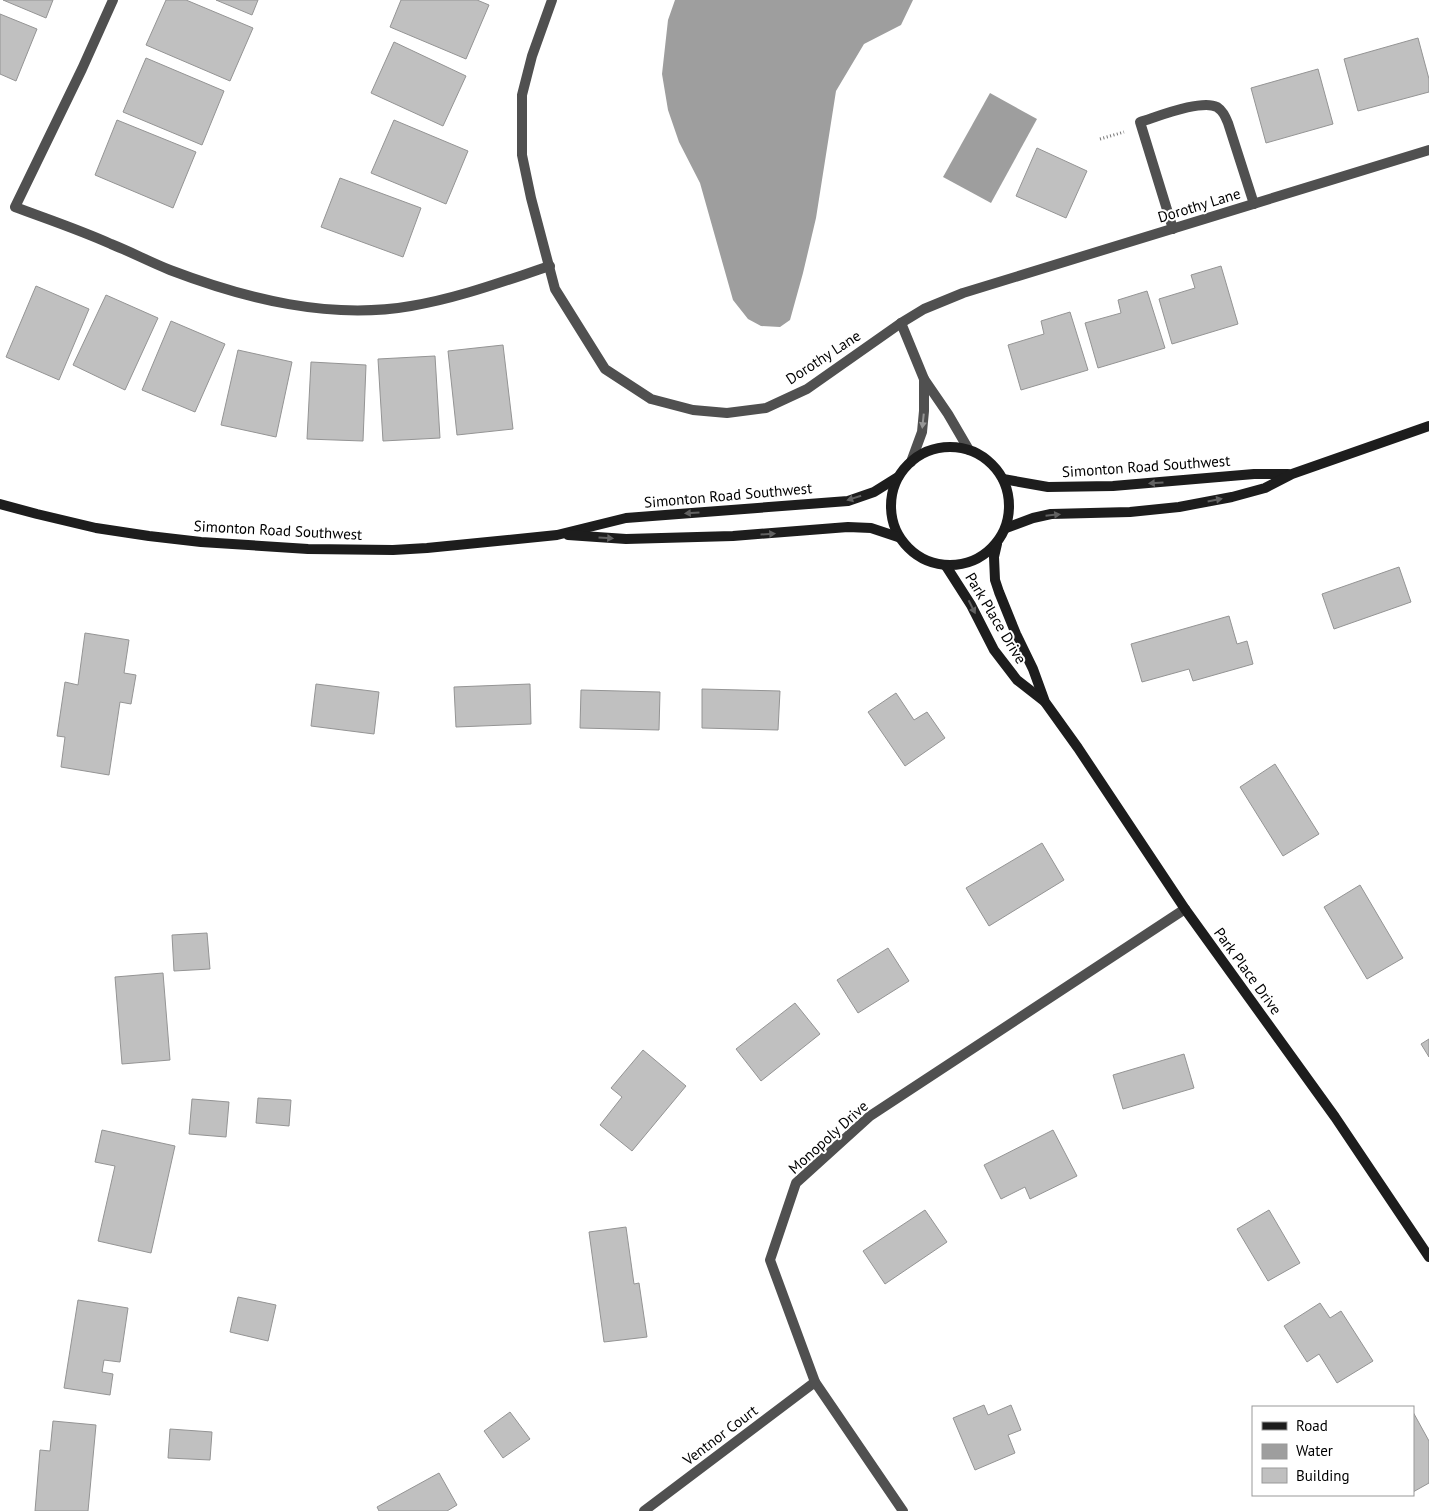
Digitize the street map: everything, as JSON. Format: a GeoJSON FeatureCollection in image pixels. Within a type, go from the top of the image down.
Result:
{"type":"FeatureCollection","features":[{"type":"Feature","properties":{"kind":"street"},"geometry":{"type":"LineString","coordinates":[[113,0],[82,69],[15,207],[110,243],[169,270],[238,293],[281,303],[369,310],[410,306],[444,299],[550,266]]}},
{"type":"Feature","properties":{"kind":"street","name":"Dorothy Lane"},"geometry":{"type":"LineString","coordinates":[[552,0],[532,56],[522,95],[522,155],[531,198],[555,289],[605,369],[651,399],[693,410],[727,414],[766,408],[807,389],[900,323],[924,309],[963,293],[1429,150]]}},
{"type":"Feature","properties":{"kind":"street"},"geometry":{"type":"LineString","coordinates":[[1173,229],[1140,122],[1199,105],[1215,106],[1223,111],[1254,204]]}},
{"type":"Feature","properties":{"kind":"street"},"geometry":{"type":"LineString","coordinates":[[900,323],[924,379],[948,414],[969,450]]}},
{"type":"Feature","properties":{"kind":"street"},"geometry":{"type":"LineString","coordinates":[[911,462],[922,432],[924,379]]}},
{"type":"Feature","properties":{"kind":"street","name":"Simonton Road Southwest"},"geometry":{"type":"LineString","coordinates":[[1006,528],[1033,518],[1051,514],[1130,512],[1179,507],[1264,488],[1292,474],[1429,426]]}},
{"type":"Feature","properties":{"kind":"street"},"geometry":{"type":"LineString","coordinates":[[949,446],[969,450],[987,459],[1003,479],[1008,490],[1010,509],[1006,528],[997,544],[983,557],[966,564],[946,566],[928,562],[912,553],[898,537],[891,517],[891,497],[898,478],[911,462],[928,451],[949,446]]}},
{"type":"Feature","properties":{"kind":"street","name":"Simonton Road Southwest"},"geometry":{"type":"LineString","coordinates":[[1003,479],[1048,487],[1113,486],[1254,474],[1292,474]]}},
{"type":"Feature","properties":{"kind":"street","name":"Simonton Road Southwest"},"geometry":{"type":"LineString","coordinates":[[0,504],[96,528],[149,536],[201,542],[308,549],[393,550],[557,534],[626,518],[848,501],[874,492],[898,478]]}},
{"type":"Feature","properties":{"kind":"street","name":"Simonton Road Southwest"},"geometry":{"type":"LineString","coordinates":[[557,534],[626,540],[743,535],[848,527],[871,528],[898,537]]}},
{"type":"Feature","properties":{"kind":"street","name":"Park Place Drive"},"geometry":{"type":"LineString","coordinates":[[997,544],[994,557],[995,580],[1045,702],[1078,748],[1185,909],[1425,1243],[1429,1257]]}},
{"type":"Feature","properties":{"kind":"street","name":"Park Place Drive"},"geometry":{"type":"LineString","coordinates":[[946,566],[971,605],[994,650],[1017,680],[1045,702]]}},
{"type":"Feature","properties":{"kind":"street","name":"Monopoly Drive"},"geometry":{"type":"LineString","coordinates":[[903,1511],[815,1382],[770,1260],[796,1183],[870,1116],[1185,909]]}},
{"type":"Feature","properties":{"kind":"street","name":"Ventnor Court"},"geometry":{"type":"LineString","coordinates":[[644,1511],[815,1382]]}},
{"type":"Feature","properties":{"kind":"water"},"geometry":{"type":"Polygon","coordinates":[[[675,0],[913,0],[901,25],[864,44],[836,91],[816,218],[803,273],[790,320],[780,327],[761,326],[748,319],[733,300],[700,183],[679,142],[668,110],[662,74],[668,20],[675,0]]]}},
{"type":"Feature","properties":{"kind":"water"},"geometry":{"type":"Polygon","coordinates":[[[990,93],[1037,119],[991,203],[943,177],[990,93]]]}},
{"type":"Feature","properties":{"kind":"building"},"geometry":{"type":"Polygon","coordinates":[[[3,0],[53,0],[46,18],[3,0]]]}},
{"type":"Feature","properties":{"kind":"building"},"geometry":{"type":"Polygon","coordinates":[[[166,0],[186,0],[253,28],[230,81],[146,45],[166,0]]]}},
{"type":"Feature","properties":{"kind":"building"},"geometry":{"type":"Polygon","coordinates":[[[216,0],[258,0],[252,15],[216,0]]]}},
{"type":"Feature","properties":{"kind":"building"},"geometry":{"type":"Polygon","coordinates":[[[401,0],[477,0],[489,5],[466,59],[390,27],[401,0]]]}},
{"type":"Feature","properties":{"kind":"building"},"geometry":{"type":"Polygon","coordinates":[[[0,14],[37,29],[16,81],[0,74],[0,14]]]}},
{"type":"Feature","properties":{"kind":"building"},"geometry":{"type":"Polygon","coordinates":[[[1418,38],[1429,79],[1429,92],[1358,111],[1344,59],[1418,38]]]}},
{"type":"Feature","properties":{"kind":"building"},"geometry":{"type":"Polygon","coordinates":[[[394,42],[466,76],[443,126],[371,93],[394,42]]]}},
{"type":"Feature","properties":{"kind":"building"},"geometry":{"type":"Polygon","coordinates":[[[146,58],[224,91],[202,145],[123,112],[146,58]]]}},
{"type":"Feature","properties":{"kind":"building"},"geometry":{"type":"Polygon","coordinates":[[[1318,69],[1333,124],[1266,143],[1251,88],[1318,69]]]}},
{"type":"Feature","properties":{"kind":"building"},"geometry":{"type":"Polygon","coordinates":[[[117,120],[196,152],[173,208],[95,175],[117,120]]]}},
{"type":"Feature","properties":{"kind":"building"},"geometry":{"type":"Polygon","coordinates":[[[394,120],[468,151],[446,204],[371,173],[394,120]]]}},
{"type":"Feature","properties":{"kind":"building"},"geometry":{"type":"Polygon","coordinates":[[[1037,148],[1087,171],[1066,218],[1016,196],[1037,148]]]}},
{"type":"Feature","properties":{"kind":"building"},"geometry":{"type":"Polygon","coordinates":[[[340,178],[421,208],[403,257],[321,227],[340,178]]]}},
{"type":"Feature","properties":{"kind":"building"},"geometry":{"type":"Polygon","coordinates":[[[1221,266],[1238,324],[1172,344],[1159,299],[1195,288],[1191,275],[1221,266]]]}},
{"type":"Feature","properties":{"kind":"building"},"geometry":{"type":"Polygon","coordinates":[[[36,286],[89,309],[59,380],[6,357],[36,286]]]}},
{"type":"Feature","properties":{"kind":"building"},"geometry":{"type":"Polygon","coordinates":[[[1147,291],[1165,348],[1098,368],[1085,323],[1121,313],[1118,300],[1147,291]]]}},
{"type":"Feature","properties":{"kind":"building"},"geometry":{"type":"Polygon","coordinates":[[[106,295],[158,318],[125,390],[73,365],[106,295]]]}},
{"type":"Feature","properties":{"kind":"building"},"geometry":{"type":"Polygon","coordinates":[[[1070,312],[1088,370],[1021,390],[1008,345],[1044,334],[1041,321],[1070,312]]]}},
{"type":"Feature","properties":{"kind":"building"},"geometry":{"type":"Polygon","coordinates":[[[171,321],[225,344],[195,412],[142,390],[171,321]]]}},
{"type":"Feature","properties":{"kind":"building"},"geometry":{"type":"Polygon","coordinates":[[[503,345],[513,429],[457,435],[448,351],[503,345]]]}},
{"type":"Feature","properties":{"kind":"building"},"geometry":{"type":"Polygon","coordinates":[[[238,350],[292,362],[276,437],[221,425],[238,350]]]}},
{"type":"Feature","properties":{"kind":"building"},"geometry":{"type":"Polygon","coordinates":[[[435,356],[440,438],[383,441],[378,359],[435,356]]]}},
{"type":"Feature","properties":{"kind":"building"},"geometry":{"type":"Polygon","coordinates":[[[311,362],[366,365],[363,441],[307,439],[311,362]]]}},
{"type":"Feature","properties":{"kind":"building"},"geometry":{"type":"Polygon","coordinates":[[[1399,567],[1411,602],[1334,629],[1322,594],[1399,567]]]}},
{"type":"Feature","properties":{"kind":"building"},"geometry":{"type":"Polygon","coordinates":[[[1229,616],[1237,644],[1247,641],[1253,664],[1193,681],[1189,669],[1142,682],[1131,644],[1229,616]]]}},
{"type":"Feature","properties":{"kind":"building"},"geometry":{"type":"Polygon","coordinates":[[[85,633],[129,640],[124,673],[136,675],[131,704],[120,702],[109,775],[61,767],[65,737],[57,736],[65,682],[78,685],[85,633]]]}},
{"type":"Feature","properties":{"kind":"building"},"geometry":{"type":"Polygon","coordinates":[[[316,684],[379,692],[374,734],[311,726],[316,684]]]}},
{"type":"Feature","properties":{"kind":"building"},"geometry":{"type":"Polygon","coordinates":[[[530,684],[531,724],[456,727],[454,687],[530,684]]]}},
{"type":"Feature","properties":{"kind":"building"},"geometry":{"type":"Polygon","coordinates":[[[702,689],[780,691],[778,730],[702,728],[702,689]]]}},
{"type":"Feature","properties":{"kind":"building"},"geometry":{"type":"Polygon","coordinates":[[[581,690],[660,692],[659,730],[580,728],[581,690]]]}},
{"type":"Feature","properties":{"kind":"building"},"geometry":{"type":"Polygon","coordinates":[[[896,693],[914,720],[927,712],[945,738],[905,766],[868,712],[896,693]]]}},
{"type":"Feature","properties":{"kind":"building"},"geometry":{"type":"Polygon","coordinates":[[[1275,764],[1319,834],[1283,856],[1240,787],[1275,764]]]}},
{"type":"Feature","properties":{"kind":"building"},"geometry":{"type":"Polygon","coordinates":[[[1042,843],[1064,880],[989,926],[966,888],[1042,843]]]}},
{"type":"Feature","properties":{"kind":"building"},"geometry":{"type":"Polygon","coordinates":[[[1360,885],[1403,958],[1367,979],[1324,907],[1360,885]]]}},
{"type":"Feature","properties":{"kind":"building"},"geometry":{"type":"Polygon","coordinates":[[[207,933],[210,969],[174,971],[172,935],[207,933]]]}},
{"type":"Feature","properties":{"kind":"building"},"geometry":{"type":"Polygon","coordinates":[[[888,948],[909,981],[858,1013],[837,980],[888,948]]]}},
{"type":"Feature","properties":{"kind":"building"},"geometry":{"type":"Polygon","coordinates":[[[163,973],[170,1060],[122,1064],[115,977],[163,973]]]}},
{"type":"Feature","properties":{"kind":"building"},"geometry":{"type":"Polygon","coordinates":[[[795,1003],[820,1034],[761,1081],[736,1049],[795,1003]]]}},
{"type":"Feature","properties":{"kind":"building"},"geometry":{"type":"Polygon","coordinates":[[[1429,1039],[1429,1057],[1421,1044],[1429,1039]]]}},
{"type":"Feature","properties":{"kind":"building"},"geometry":{"type":"Polygon","coordinates":[[[643,1050],[686,1086],[632,1151],[600,1125],[622,1097],[611,1088],[643,1050]]]}},
{"type":"Feature","properties":{"kind":"building"},"geometry":{"type":"Polygon","coordinates":[[[1184,1054],[1194,1088],[1123,1109],[1113,1075],[1184,1054]]]}},
{"type":"Feature","properties":{"kind":"building"},"geometry":{"type":"Polygon","coordinates":[[[258,1098],[291,1100],[289,1126],[256,1123],[258,1098]]]}},
{"type":"Feature","properties":{"kind":"building"},"geometry":{"type":"Polygon","coordinates":[[[192,1099],[229,1102],[226,1137],[189,1134],[192,1099]]]}},
{"type":"Feature","properties":{"kind":"building"},"geometry":{"type":"Polygon","coordinates":[[[102,1130],[175,1146],[151,1253],[98,1241],[115,1166],[95,1162],[102,1130]]]}},
{"type":"Feature","properties":{"kind":"building"},"geometry":{"type":"Polygon","coordinates":[[[1053,1130],[1077,1176],[1030,1199],[1025,1187],[1001,1199],[984,1165],[1053,1130]]]}},
{"type":"Feature","properties":{"kind":"building"},"geometry":{"type":"Polygon","coordinates":[[[925,1210],[947,1242],[885,1284],[863,1251],[925,1210]]]}},
{"type":"Feature","properties":{"kind":"building"},"geometry":{"type":"Polygon","coordinates":[[[1269,1210],[1300,1263],[1268,1281],[1237,1229],[1269,1210]]]}},
{"type":"Feature","properties":{"kind":"building"},"geometry":{"type":"Polygon","coordinates":[[[626,1227],[634,1284],[639,1283],[647,1337],[604,1342],[589,1232],[626,1227]]]}},
{"type":"Feature","properties":{"kind":"building"},"geometry":{"type":"Polygon","coordinates":[[[238,1297],[276,1305],[268,1341],[230,1332],[238,1297]]]}},
{"type":"Feature","properties":{"kind":"building"},"geometry":{"type":"Polygon","coordinates":[[[78,1300],[128,1308],[120,1362],[104,1360],[102,1372],[113,1374],[110,1395],[64,1388],[78,1300]]]}},
{"type":"Feature","properties":{"kind":"building"},"geometry":{"type":"Polygon","coordinates":[[[1320,1303],[1330,1318],[1341,1311],[1373,1361],[1337,1383],[1319,1354],[1307,1362],[1284,1326],[1320,1303]]]}},
{"type":"Feature","properties":{"kind":"building"},"geometry":{"type":"Polygon","coordinates":[[[984,1405],[988,1415],[1011,1405],[1021,1430],[1008,1435],[1015,1453],[975,1470],[953,1418],[984,1405]]]}},
{"type":"Feature","properties":{"kind":"building"},"geometry":{"type":"Polygon","coordinates":[[[510,1412],[530,1439],[503,1458],[484,1431],[510,1412]]]}},
{"type":"Feature","properties":{"kind":"building"},"geometry":{"type":"Polygon","coordinates":[[[1414,1414],[1429,1441],[1429,1483],[1414,1491],[1414,1414]]]}},
{"type":"Feature","properties":{"kind":"building"},"geometry":{"type":"Polygon","coordinates":[[[53,1421],[96,1425],[88,1511],[35,1511],[40,1450],[50,1451],[53,1421]]]}},
{"type":"Feature","properties":{"kind":"building"},"geometry":{"type":"Polygon","coordinates":[[[170,1429],[212,1432],[210,1460],[168,1458],[170,1429]]]}},
{"type":"Feature","properties":{"kind":"building"},"geometry":{"type":"Polygon","coordinates":[[[439,1473],[457,1505],[447,1511],[379,1511],[377,1507],[439,1473]]]}}]}
